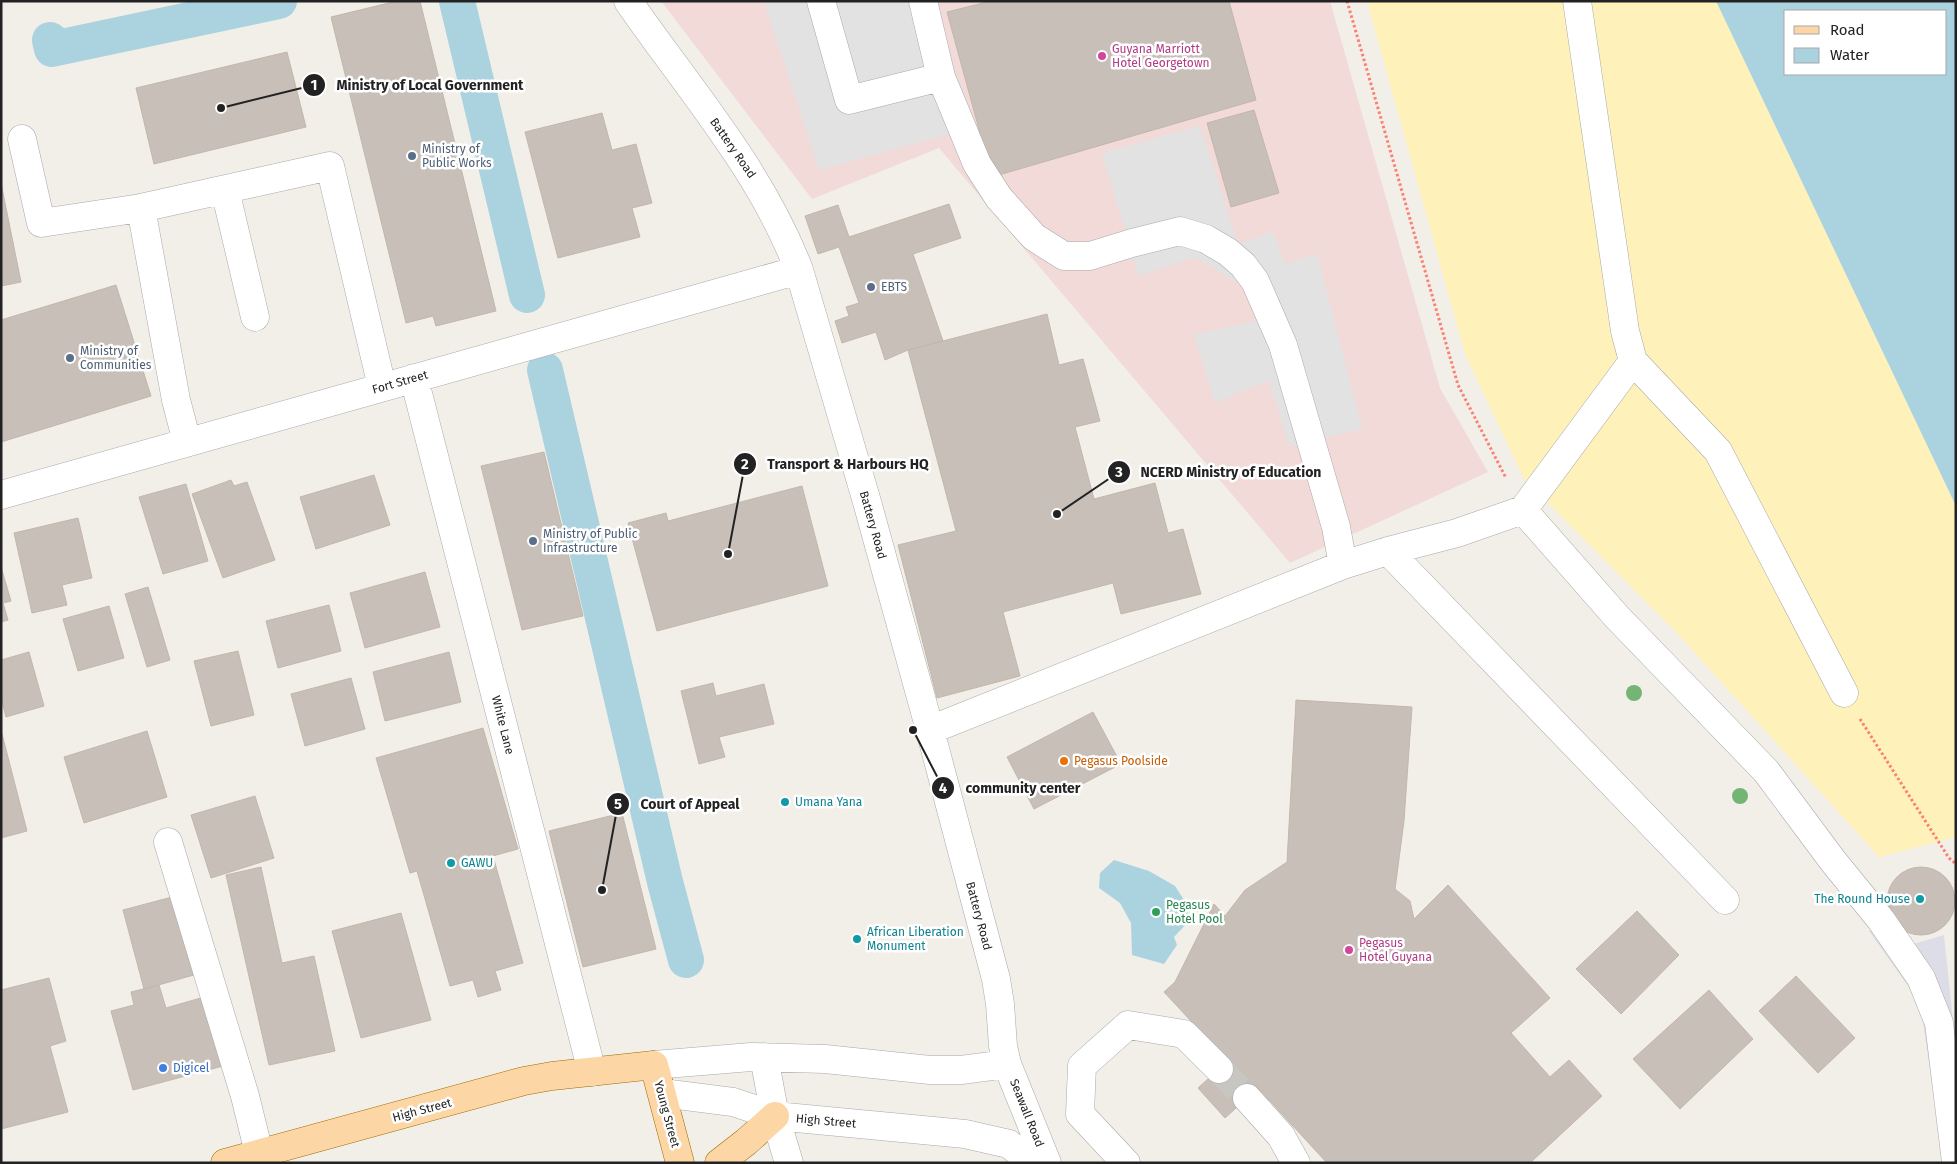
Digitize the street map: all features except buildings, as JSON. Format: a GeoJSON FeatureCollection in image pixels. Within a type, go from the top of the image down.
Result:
{"type":"FeatureCollection","features":[{"type":"Feature","properties":{"kind":"main road","name":"High Street"},"geometry":{"type":"LineString","coordinates":[[225,1163],[275,1154],[524,1081],[654,1065]]}},
{"type":"Feature","properties":{"kind":"main road","name":"Young Street"},"geometry":{"type":"LineString","coordinates":[[654,1065],[680,1163]]}},
{"type":"Feature","properties":{"kind":"main road","name":"High Street"},"geometry":{"type":"LineString","coordinates":[[622,1070],[662,1093]]}},
{"type":"Feature","properties":{"kind":"main road"},"geometry":{"type":"LineString","coordinates":[[719,1163],[775,1116]]}},
{"type":"Feature","properties":{"kind":"street","name":"Battery Road"},"geometry":{"type":"LineString","coordinates":[[628,1],[750,170],[787,237],[799,270],[867,502],[996,979],[1003,1046],[1007,1064]]}},
{"type":"Feature","properties":{"kind":"street"},"geometry":{"type":"LineString","coordinates":[[821,1],[849,100],[941,77]]}},
{"type":"Feature","properties":{"kind":"street"},"geometry":{"type":"LineString","coordinates":[[923,1],[941,77],[977,164],[999,198],[1034,237],[1064,256],[1090,256],[1180,231],[1206,239],[1228,252],[1255,281],[1283,345],[1336,527],[1343,565]]}},
{"type":"Feature","properties":{"kind":"street"},"geometry":{"type":"LineString","coordinates":[[1577,1],[1625,331],[1633,361],[1718,451],[1844,693]]}},
{"type":"Feature","properties":{"kind":"street"},"geometry":{"type":"LineString","coordinates":[[22,139],[42,224],[140,208],[330,166],[382,387]]}},
{"type":"Feature","properties":{"kind":"street"},"geometry":{"type":"LineString","coordinates":[[225,190],[255,317]]}},
{"type":"Feature","properties":{"kind":"street"},"geometry":{"type":"LineString","coordinates":[[140,208],[176,400],[186,442]]}},
{"type":"Feature","properties":{"kind":"street","name":"Fort Street"},"geometry":{"type":"LineString","coordinates":[[1,495],[799,270]]}},
{"type":"Feature","properties":{"kind":"street"},"geometry":{"type":"LineString","coordinates":[[930,730],[1343,565],[1388,550],[1457,533],[1523,510],[1633,361]]}},
{"type":"Feature","properties":{"kind":"street","name":"White Lane"},"geometry":{"type":"LineString","coordinates":[[414,378],[592,1072]]}},
{"type":"Feature","properties":{"kind":"street"},"geometry":{"type":"LineString","coordinates":[[1523,510],[1617,617],[1766,771],[1881,920],[1921,978],[1939,1023],[1956,1162]]}},
{"type":"Feature","properties":{"kind":"street"},"geometry":{"type":"LineString","coordinates":[[1388,550],[1725,900]]}},
{"type":"Feature","properties":{"kind":"street"},"geometry":{"type":"LineString","coordinates":[[168,842],[246,1096],[275,1154]]}},
{"type":"Feature","properties":{"kind":"street"},"geometry":{"type":"LineString","coordinates":[[1126,1163],[1080,1114],[1082,1066],[1128,1026],[1184,1034],[1219,1069]]}},
{"type":"Feature","properties":{"kind":"street","name":"High Street"},"geometry":{"type":"LineString","coordinates":[[654,1065],[751,1057],[824,1059],[930,1070],[961,1070],[1007,1064]]}},
{"type":"Feature","properties":{"kind":"street"},"geometry":{"type":"LineString","coordinates":[[764,1057],[775,1116],[789,1163]]}},
{"type":"Feature","properties":{"kind":"street","name":"Seawall Road"},"geometry":{"type":"LineString","coordinates":[[1007,1064],[1047,1163]]}},
{"type":"Feature","properties":{"kind":"street","name":"High Street"},"geometry":{"type":"LineString","coordinates":[[662,1093],[733,1102],[775,1116],[965,1134],[1009,1144],[1032,1163]]}},
{"type":"Feature","properties":{"kind":"street"},"geometry":{"type":"LineString","coordinates":[[1247,1098],[1308,1163]]}},
{"type":"Feature","properties":{"kind":"street"},"geometry":{"type":"LineString","coordinates":[[1281,1136],[1296,1163]]}},
{"type":"Feature","properties":{"kind":"path"},"geometry":{"type":"LineString","coordinates":[[1347,1],[1458,385],[1523,510]]}},
{"type":"Feature","properties":{"kind":"path"},"geometry":{"type":"LineString","coordinates":[[1844,693],[1949,858],[1956,864]]}},
{"type":"Feature","properties":{"kind":"shaded area"},"geometry":{"type":"Polygon","coordinates":[[[661,1],[1330,1],[1440,388],[1488,472],[1290,563],[939,148],[812,199],[661,1]]]}},
{"type":"Feature","properties":{"kind":"shaded area"},"geometry":{"type":"Polygon","coordinates":[[[764,1],[911,1],[953,133],[819,170],[764,1]]]}},
{"type":"Feature","properties":{"kind":"shaded area"},"geometry":{"type":"Polygon","coordinates":[[[1200,126],[1238,244],[1273,232],[1285,264],[1317,254],[1362,429],[1289,446],[1269,380],[1215,403],[1194,334],[1259,321],[1246,288],[1195,257],[1139,276],[1102,153],[1200,126]]]}},
{"type":"Feature","properties":{"kind":"shaded area"},"geometry":{"type":"Polygon","coordinates":[[[1881,920],[1913,944],[1944,935],[1956,1049],[1944,1163],[1920,1003],[1869,931],[1881,920]]]}},
{"type":"Feature","properties":{"kind":"sand"},"geometry":{"type":"Polygon","coordinates":[[[1367,1],[1716,1],[1956,506],[1956,837],[1879,857],[1675,631],[1524,479],[1465,354],[1367,1]]]}},
{"type":"Feature","properties":{"kind":"water"},"geometry":{"type":"Polygon","coordinates":[[[1716,1],[1956,1],[1956,506],[1716,1]]]}},
{"type":"Feature","properties":{"kind":"water","name":"Pegasus Hotel Pool"},"geometry":{"type":"Polygon","coordinates":[[[1114,860],[1149,871],[1175,886],[1184,900],[1190,920],[1174,937],[1177,945],[1164,964],[1132,955],[1131,923],[1120,903],[1099,888],[1100,873],[1114,860]]]}},
{"type":"Feature","properties":{"kind":"waterway"},"geometry":{"type":"LineString","coordinates":[[50,40],[52,49],[279,1]]}},
{"type":"Feature","properties":{"kind":"waterway"},"geometry":{"type":"LineString","coordinates":[[457,1],[527,295]]}},
{"type":"Feature","properties":{"kind":"waterway"},"geometry":{"type":"LineString","coordinates":[[545,370],[665,882],[686,960]]}},
{"type":"Feature","properties":{"kind":"tunnel"},"geometry":{"type":"LineString","coordinates":[[1219,1069],[1247,1098]]}},
{"type":"Feature","properties":{"kind":"place","name":"Guyana Marriott Hotel Georgetown"},"geometry":{"type":"Point","coordinates":[1102,56]}},
{"type":"Feature","properties":{"kind":"place","name":"Ministry of Local Government"},"geometry":{"type":"Point","coordinates":[221,108]}},
{"type":"Feature","properties":{"kind":"place","name":"Ministry of Public Works"},"geometry":{"type":"Point","coordinates":[412,156]}},
{"type":"Feature","properties":{"kind":"place","name":"EBTS"},"geometry":{"type":"Point","coordinates":[871,287]}},
{"type":"Feature","properties":{"kind":"place","name":"Ministry of Communities"},"geometry":{"type":"Point","coordinates":[70,358]}},
{"type":"Feature","properties":{"kind":"place","name":"NCERD Ministry of Education"},"geometry":{"type":"Point","coordinates":[1057,514]}},
{"type":"Feature","properties":{"kind":"place","name":"Ministry of Public Infrastructure"},"geometry":{"type":"Point","coordinates":[533,541]}},
{"type":"Feature","properties":{"kind":"place","name":"Transport & Harbours HQ"},"geometry":{"type":"Point","coordinates":[728,554]}},
{"type":"Feature","properties":{"kind":"place","name":"community center"},"geometry":{"type":"Point","coordinates":[913,730]}},
{"type":"Feature","properties":{"kind":"place","name":"Pegasus Poolside"},"geometry":{"type":"Point","coordinates":[1064,761]}},
{"type":"Feature","properties":{"kind":"place","name":"Umana Yana"},"geometry":{"type":"Point","coordinates":[785,802]}},
{"type":"Feature","properties":{"kind":"place","name":"GAWU"},"geometry":{"type":"Point","coordinates":[451,863]}},
{"type":"Feature","properties":{"kind":"place","name":"Court of Appeal"},"geometry":{"type":"Point","coordinates":[602,890]}},
{"type":"Feature","properties":{"kind":"place","name":"The Round House"},"geometry":{"type":"Point","coordinates":[1920,899]}},
{"type":"Feature","properties":{"kind":"place","name":"Pegasus Hotel Pool"},"geometry":{"type":"Point","coordinates":[1156,912]}},
{"type":"Feature","properties":{"kind":"place","name":"African Liberation Monument"},"geometry":{"type":"Point","coordinates":[857,939]}},
{"type":"Feature","properties":{"kind":"place","name":"Pegasus Hotel Guyana"},"geometry":{"type":"Point","coordinates":[1349,950]}},
{"type":"Feature","properties":{"kind":"place","name":"Digicel"},"geometry":{"type":"Point","coordinates":[163,1068]}}]}
